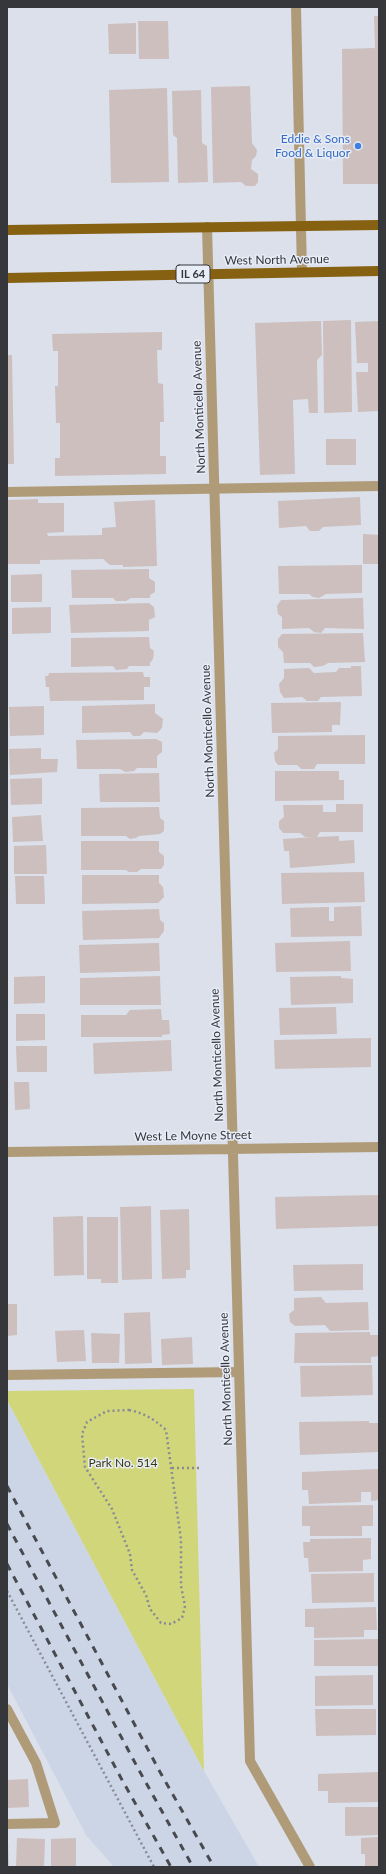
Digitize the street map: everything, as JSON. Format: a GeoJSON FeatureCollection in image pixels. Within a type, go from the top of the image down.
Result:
{"type":"FeatureCollection","features":[{"type":"Feature","properties":{"kind":"main road"},"geometry":{"type":"LineString","coordinates":[[7,230],[379,225]]}},
{"type":"Feature","properties":{"kind":"main road","name":"West North Avenue"},"geometry":{"type":"LineString","coordinates":[[7,278],[379,271]]}},
{"type":"Feature","properties":{"kind":"street"},"geometry":{"type":"LineString","coordinates":[[296,7],[302,272]]}},
{"type":"Feature","properties":{"kind":"street","name":"North Monticello Avenue"},"geometry":{"type":"LineString","coordinates":[[207,227],[250,1761],[310,1867]]}},
{"type":"Feature","properties":{"kind":"street"},"geometry":{"type":"LineString","coordinates":[[7,492],[379,486]]}},
{"type":"Feature","properties":{"kind":"street","name":"West Le Moyne Street"},"geometry":{"type":"LineString","coordinates":[[7,1152],[379,1147]]}},
{"type":"Feature","properties":{"kind":"street"},"geometry":{"type":"LineString","coordinates":[[7,1375],[239,1372]]}},
{"type":"Feature","properties":{"kind":"street"},"geometry":{"type":"LineString","coordinates":[[7,1709],[36,1763],[55,1823],[7,1824]]}},
{"type":"Feature","properties":{"kind":"path"},"geometry":{"type":"LineString","coordinates":[[129,1410],[142,1412],[158,1422],[166,1430],[172,1468],[174,1501],[181,1540],[181,1586],[185,1606],[182,1618],[171,1624],[161,1623],[150,1609],[146,1595],[132,1570],[130,1554],[112,1509],[85,1467],[82,1434],[87,1422],[107,1411],[129,1410]]}},
{"type":"Feature","properties":{"kind":"path"},"geometry":{"type":"LineString","coordinates":[[172,1468],[202,1468]]}},
{"type":"Feature","properties":{"kind":"path"},"geometry":{"type":"LineString","coordinates":[[7,1591],[154,1867]]}},
{"type":"Feature","properties":{"kind":"shaded area"},"geometry":{"type":"Polygon","coordinates":[[[7,1400],[204,1771],[259,1867],[114,1867],[86,1835],[7,1684],[7,1400]]]}},
{"type":"Feature","properties":{"kind":"green space","name":"Park No. 514"},"geometry":{"type":"Polygon","coordinates":[[[194,1389],[204,1771],[7,1400],[7,1391],[194,1389]]]}},
{"type":"Feature","properties":{"kind":"building"},"geometry":{"type":"Polygon","coordinates":[[[374,16],[379,16],[379,184],[343,184],[342,49],[375,48],[374,16]]]}},
{"type":"Feature","properties":{"kind":"building"},"geometry":{"type":"Polygon","coordinates":[[[138,21],[168,21],[169,59],[139,59],[138,21]]]}},
{"type":"Feature","properties":{"kind":"building"},"geometry":{"type":"Polygon","coordinates":[[[136,23],[136,54],[109,54],[108,24],[136,23]]]}},
{"type":"Feature","properties":{"kind":"building"},"geometry":{"type":"Polygon","coordinates":[[[250,86],[252,143],[257,150],[256,156],[252,160],[251,169],[258,174],[258,182],[255,186],[246,186],[241,182],[213,183],[211,87],[250,86]]]}},
{"type":"Feature","properties":{"kind":"building"},"geometry":{"type":"Polygon","coordinates":[[[167,88],[169,182],[111,183],[109,90],[167,88]]]}},
{"type":"Feature","properties":{"kind":"building"},"geometry":{"type":"Polygon","coordinates":[[[201,90],[202,143],[207,146],[208,182],[178,183],[177,138],[173,135],[172,91],[201,90]]]}},
{"type":"Feature","properties":{"kind":"building"},"geometry":{"type":"Polygon","coordinates":[[[351,320],[352,412],[324,413],[323,321],[351,320]]]}},
{"type":"Feature","properties":{"kind":"building"},"geometry":{"type":"Polygon","coordinates":[[[321,321],[322,355],[317,360],[318,413],[309,413],[308,399],[293,400],[295,474],[260,475],[255,323],[321,321]]]}},
{"type":"Feature","properties":{"kind":"building"},"geometry":{"type":"Polygon","coordinates":[[[379,321],[379,411],[358,412],[356,372],[368,372],[368,363],[357,363],[355,322],[379,321]]]}},
{"type":"Feature","properties":{"kind":"building"},"geometry":{"type":"Polygon","coordinates":[[[162,332],[162,350],[157,350],[158,383],[163,384],[164,422],[160,422],[160,456],[166,456],[166,474],[55,476],[55,458],[60,458],[60,423],[56,423],[55,386],[58,386],[58,351],[53,351],[52,334],[162,332]]]}},
{"type":"Feature","properties":{"kind":"building"},"geometry":{"type":"Polygon","coordinates":[[[7,355],[12,355],[14,464],[7,464],[7,355]]]}},
{"type":"Feature","properties":{"kind":"building"},"geometry":{"type":"Polygon","coordinates":[[[326,439],[356,439],[356,465],[326,465],[326,439]]]}},
{"type":"Feature","properties":{"kind":"building"},"geometry":{"type":"Polygon","coordinates":[[[360,497],[361,525],[323,527],[319,531],[310,531],[306,526],[279,528],[278,501],[360,497]]]}},
{"type":"Feature","properties":{"kind":"building"},"geometry":{"type":"Polygon","coordinates":[[[38,499],[38,503],[64,503],[64,532],[47,533],[48,536],[102,535],[102,528],[116,527],[114,502],[155,500],[157,566],[123,567],[123,565],[110,565],[103,559],[40,560],[40,564],[7,564],[7,500],[38,499]]]}},
{"type":"Feature","properties":{"kind":"building"},"geometry":{"type":"Polygon","coordinates":[[[363,534],[379,535],[379,564],[363,564],[363,534]]]}},
{"type":"Feature","properties":{"kind":"building"},"geometry":{"type":"Polygon","coordinates":[[[362,565],[362,593],[326,594],[319,598],[313,597],[309,594],[279,594],[278,566],[362,565]]]}},
{"type":"Feature","properties":{"kind":"building"},"geometry":{"type":"Polygon","coordinates":[[[149,569],[149,578],[155,582],[155,592],[150,595],[150,598],[131,598],[126,601],[116,601],[113,598],[72,598],[71,570],[149,569]]]}},
{"type":"Feature","properties":{"kind":"building"},"geometry":{"type":"Polygon","coordinates":[[[42,574],[42,602],[11,602],[11,575],[42,574]]]}},
{"type":"Feature","properties":{"kind":"building"},"geometry":{"type":"Polygon","coordinates":[[[363,598],[364,629],[325,628],[321,633],[314,632],[309,628],[282,629],[282,617],[278,614],[277,606],[281,600],[363,598]]]}},
{"type":"Feature","properties":{"kind":"building"},"geometry":{"type":"Polygon","coordinates":[[[149,603],[154,607],[155,617],[149,620],[149,631],[71,633],[69,605],[149,603]]]}},
{"type":"Feature","properties":{"kind":"building"},"geometry":{"type":"Polygon","coordinates":[[[51,607],[51,633],[12,634],[12,608],[51,607]]]}},
{"type":"Feature","properties":{"kind":"building"},"geometry":{"type":"Polygon","coordinates":[[[363,633],[365,662],[328,663],[323,666],[314,667],[310,663],[284,663],[283,652],[278,647],[278,639],[282,634],[363,633]]]}},
{"type":"Feature","properties":{"kind":"building"},"geometry":{"type":"Polygon","coordinates":[[[149,637],[150,648],[154,651],[150,666],[129,666],[127,669],[116,670],[113,666],[71,667],[71,638],[149,637]]]}},
{"type":"Feature","properties":{"kind":"building"},"geometry":{"type":"Polygon","coordinates":[[[351,666],[361,666],[362,696],[321,697],[318,701],[307,701],[302,697],[284,698],[280,692],[279,684],[284,678],[284,669],[309,668],[314,673],[336,672],[339,668],[351,668],[351,666]]]}},
{"type":"Feature","properties":{"kind":"building"},"geometry":{"type":"Polygon","coordinates":[[[143,672],[144,677],[150,677],[150,687],[144,687],[144,700],[50,701],[49,687],[46,687],[45,676],[48,676],[49,673],[143,672]]]}},
{"type":"Feature","properties":{"kind":"building"},"geometry":{"type":"Polygon","coordinates":[[[341,702],[340,725],[332,725],[332,732],[272,733],[271,703],[341,702]]]}},
{"type":"Feature","properties":{"kind":"building"},"geometry":{"type":"Polygon","coordinates":[[[155,704],[155,713],[163,719],[162,728],[157,733],[144,732],[140,736],[133,736],[130,732],[82,733],[82,706],[155,704]]]}},
{"type":"Feature","properties":{"kind":"building"},"geometry":{"type":"Polygon","coordinates":[[[44,706],[44,735],[10,736],[9,707],[44,706]]]}},
{"type":"Feature","properties":{"kind":"building"},"geometry":{"type":"Polygon","coordinates":[[[365,735],[365,764],[317,764],[314,769],[301,769],[297,765],[278,765],[275,761],[274,753],[278,749],[278,736],[365,735]]]}},
{"type":"Feature","properties":{"kind":"building"},"geometry":{"type":"Polygon","coordinates":[[[156,739],[162,742],[162,752],[157,756],[157,768],[137,768],[134,771],[125,772],[120,769],[77,769],[76,740],[156,739]]]}},
{"type":"Feature","properties":{"kind":"building"},"geometry":{"type":"Polygon","coordinates":[[[41,748],[41,759],[58,759],[57,772],[10,775],[9,749],[41,748]]]}},
{"type":"Feature","properties":{"kind":"building"},"geometry":{"type":"Polygon","coordinates":[[[275,771],[339,771],[339,780],[344,780],[344,800],[275,801],[275,771]]]}},
{"type":"Feature","properties":{"kind":"building"},"geometry":{"type":"Polygon","coordinates":[[[159,773],[160,802],[100,802],[99,774],[159,773]]]}},
{"type":"Feature","properties":{"kind":"building"},"geometry":{"type":"Polygon","coordinates":[[[42,778],[42,804],[11,805],[10,779],[42,778]]]}},
{"type":"Feature","properties":{"kind":"building"},"geometry":{"type":"Polygon","coordinates":[[[336,804],[363,804],[363,832],[320,832],[317,837],[339,836],[339,841],[354,840],[355,863],[290,868],[289,851],[284,851],[283,839],[314,837],[305,837],[300,833],[283,833],[279,828],[279,821],[284,817],[283,805],[323,805],[323,812],[336,812],[336,804]]]}},
{"type":"Feature","properties":{"kind":"building"},"geometry":{"type":"Polygon","coordinates":[[[159,807],[160,818],[164,821],[164,831],[160,834],[139,836],[130,839],[126,836],[81,836],[81,808],[159,807]]]}},
{"type":"Feature","properties":{"kind":"building"},"geometry":{"type":"Polygon","coordinates":[[[41,815],[43,841],[13,842],[12,817],[41,815]]]}},
{"type":"Feature","properties":{"kind":"building"},"geometry":{"type":"Polygon","coordinates":[[[81,841],[159,841],[159,852],[164,856],[164,865],[161,869],[141,869],[137,872],[129,872],[126,870],[81,870],[81,841]]]}},
{"type":"Feature","properties":{"kind":"building"},"geometry":{"type":"Polygon","coordinates":[[[46,845],[47,874],[14,874],[14,846],[46,845]]]}},
{"type":"Feature","properties":{"kind":"building"},"geometry":{"type":"Polygon","coordinates":[[[364,872],[365,902],[282,904],[281,873],[364,872]]]}},
{"type":"Feature","properties":{"kind":"building"},"geometry":{"type":"Polygon","coordinates":[[[82,875],[159,875],[159,883],[163,887],[164,897],[158,903],[82,904],[82,875]]]}},
{"type":"Feature","properties":{"kind":"building"},"geometry":{"type":"Polygon","coordinates":[[[15,876],[44,876],[45,904],[16,904],[15,876]]]}},
{"type":"Feature","properties":{"kind":"building"},"geometry":{"type":"Polygon","coordinates":[[[361,906],[362,936],[291,937],[290,908],[329,907],[329,921],[334,921],[334,907],[361,906]]]}},
{"type":"Feature","properties":{"kind":"building"},"geometry":{"type":"Polygon","coordinates":[[[159,909],[160,920],[164,923],[164,931],[159,938],[83,940],[82,911],[159,909]]]}},
{"type":"Feature","properties":{"kind":"building"},"geometry":{"type":"Polygon","coordinates":[[[350,941],[351,971],[276,972],[275,943],[350,941]]]}},
{"type":"Feature","properties":{"kind":"building"},"geometry":{"type":"Polygon","coordinates":[[[159,943],[160,971],[80,973],[79,945],[159,943]]]}},
{"type":"Feature","properties":{"kind":"building"},"geometry":{"type":"Polygon","coordinates":[[[45,976],[45,1003],[14,1004],[14,977],[45,976]]]}},
{"type":"Feature","properties":{"kind":"building"},"geometry":{"type":"Polygon","coordinates":[[[160,976],[161,1005],[80,1005],[80,978],[160,976]]]}},
{"type":"Feature","properties":{"kind":"building"},"geometry":{"type":"Polygon","coordinates":[[[341,976],[341,978],[353,979],[353,1003],[291,1005],[290,977],[341,976]]]}},
{"type":"Feature","properties":{"kind":"building"},"geometry":{"type":"Polygon","coordinates":[[[336,1007],[337,1034],[280,1035],[279,1008],[336,1007]]]}},
{"type":"Feature","properties":{"kind":"building"},"geometry":{"type":"Polygon","coordinates":[[[161,1009],[162,1020],[169,1020],[170,1034],[162,1035],[162,1037],[81,1037],[81,1015],[126,1015],[130,1010],[161,1009]]]}},
{"type":"Feature","properties":{"kind":"building"},"geometry":{"type":"Polygon","coordinates":[[[16,1014],[45,1014],[45,1040],[16,1041],[16,1014]]]}},
{"type":"Feature","properties":{"kind":"building"},"geometry":{"type":"Polygon","coordinates":[[[371,1038],[371,1067],[275,1069],[274,1040],[371,1038]]]}},
{"type":"Feature","properties":{"kind":"building"},"geometry":{"type":"Polygon","coordinates":[[[171,1040],[172,1071],[94,1074],[93,1043],[171,1040]]]}},
{"type":"Feature","properties":{"kind":"building"},"geometry":{"type":"Polygon","coordinates":[[[16,1046],[47,1046],[47,1072],[17,1072],[16,1046]]]}},
{"type":"Feature","properties":{"kind":"building"},"geometry":{"type":"Polygon","coordinates":[[[14,1082],[29,1082],[30,1109],[15,1110],[14,1082]]]}},
{"type":"Feature","properties":{"kind":"building"},"geometry":{"type":"Polygon","coordinates":[[[379,1195],[379,1226],[276,1229],[275,1197],[379,1195]]]}},
{"type":"Feature","properties":{"kind":"building"},"geometry":{"type":"Polygon","coordinates":[[[151,1206],[152,1279],[122,1280],[120,1207],[151,1206]]]}},
{"type":"Feature","properties":{"kind":"building"},"geometry":{"type":"Polygon","coordinates":[[[189,1209],[190,1270],[186,1270],[186,1278],[162,1279],[160,1210],[189,1209]]]}},
{"type":"Feature","properties":{"kind":"building"},"geometry":{"type":"Polygon","coordinates":[[[83,1216],[84,1275],[54,1276],[53,1217],[83,1216]]]}},
{"type":"Feature","properties":{"kind":"building"},"geometry":{"type":"Polygon","coordinates":[[[87,1217],[118,1217],[118,1283],[101,1283],[101,1279],[87,1279],[87,1217]]]}},
{"type":"Feature","properties":{"kind":"building"},"geometry":{"type":"Polygon","coordinates":[[[363,1264],[363,1290],[294,1291],[293,1265],[363,1264]]]}},
{"type":"Feature","properties":{"kind":"building"},"geometry":{"type":"Polygon","coordinates":[[[321,1297],[326,1303],[368,1302],[369,1330],[330,1331],[325,1325],[295,1326],[290,1322],[289,1314],[294,1310],[294,1298],[321,1297]]]}},
{"type":"Feature","properties":{"kind":"building"},"geometry":{"type":"Polygon","coordinates":[[[7,1304],[17,1304],[17,1335],[7,1336],[7,1304]]]}},
{"type":"Feature","properties":{"kind":"building"},"geometry":{"type":"Polygon","coordinates":[[[150,1312],[152,1363],[125,1364],[124,1313],[150,1312]]]}},
{"type":"Feature","properties":{"kind":"building"},"geometry":{"type":"Polygon","coordinates":[[[84,1330],[86,1361],[57,1362],[55,1331],[84,1330]]]}},
{"type":"Feature","properties":{"kind":"building"},"geometry":{"type":"Polygon","coordinates":[[[370,1332],[370,1335],[379,1335],[379,1356],[371,1357],[371,1363],[294,1363],[295,1333],[370,1332]]]}},
{"type":"Feature","properties":{"kind":"building"},"geometry":{"type":"Polygon","coordinates":[[[91,1333],[120,1334],[119,1363],[92,1363],[91,1333]]]}},
{"type":"Feature","properties":{"kind":"building"},"geometry":{"type":"Polygon","coordinates":[[[192,1337],[193,1364],[162,1365],[161,1339],[192,1337]]]}},
{"type":"Feature","properties":{"kind":"building"},"geometry":{"type":"Polygon","coordinates":[[[372,1365],[373,1395],[301,1397],[300,1366],[372,1365]]]}},
{"type":"Feature","properties":{"kind":"building"},"geometry":{"type":"Polygon","coordinates":[[[369,1421],[369,1423],[378,1423],[379,1452],[300,1455],[299,1422],[369,1421]]]}},
{"type":"Feature","properties":{"kind":"building"},"geometry":{"type":"Polygon","coordinates":[[[379,1469],[379,1500],[371,1501],[371,1492],[361,1492],[361,1502],[309,1504],[308,1490],[302,1490],[302,1472],[379,1469]]]}},
{"type":"Feature","properties":{"kind":"building"},"geometry":{"type":"Polygon","coordinates":[[[373,1505],[373,1526],[362,1526],[362,1536],[310,1536],[310,1526],[302,1526],[302,1506],[373,1505]]]}},
{"type":"Feature","properties":{"kind":"building"},"geometry":{"type":"Polygon","coordinates":[[[371,1538],[371,1559],[363,1560],[363,1571],[309,1572],[308,1558],[304,1558],[303,1542],[310,1542],[310,1539],[371,1538]]]}},
{"type":"Feature","properties":{"kind":"building"},"geometry":{"type":"Polygon","coordinates":[[[374,1573],[374,1602],[312,1603],[311,1574],[374,1573]]]}},
{"type":"Feature","properties":{"kind":"building"},"geometry":{"type":"Polygon","coordinates":[[[376,1607],[377,1630],[364,1630],[364,1637],[314,1638],[314,1627],[305,1627],[305,1609],[376,1607]]]}},
{"type":"Feature","properties":{"kind":"building"},"geometry":{"type":"Polygon","coordinates":[[[379,1639],[379,1666],[314,1666],[314,1640],[379,1639]]]}},
{"type":"Feature","properties":{"kind":"building"},"geometry":{"type":"Polygon","coordinates":[[[373,1675],[373,1705],[315,1706],[315,1676],[373,1675]]]}},
{"type":"Feature","properties":{"kind":"building"},"geometry":{"type":"Polygon","coordinates":[[[315,1709],[376,1709],[376,1735],[316,1736],[315,1709]]]}},
{"type":"Feature","properties":{"kind":"building"},"geometry":{"type":"Polygon","coordinates":[[[379,1772],[379,1802],[328,1803],[328,1791],[318,1791],[318,1774],[379,1772]]]}},
{"type":"Feature","properties":{"kind":"building"},"geometry":{"type":"Polygon","coordinates":[[[28,1779],[29,1807],[7,1808],[7,1780],[28,1779]]]}},
{"type":"Feature","properties":{"kind":"building"},"geometry":{"type":"Polygon","coordinates":[[[345,1807],[379,1807],[379,1835],[345,1836],[345,1807]]]}},
{"type":"Feature","properties":{"kind":"building"},"geometry":{"type":"Polygon","coordinates":[[[379,1837],[379,1867],[365,1867],[365,1854],[361,1854],[361,1838],[379,1837]]]}},
{"type":"Feature","properties":{"kind":"building"},"geometry":{"type":"Polygon","coordinates":[[[17,1838],[45,1839],[44,1867],[16,1867],[17,1838]]]}},
{"type":"Feature","properties":{"kind":"building"},"geometry":{"type":"Polygon","coordinates":[[[76,1838],[76,1867],[51,1867],[51,1839],[76,1838]]]}},
{"type":"Feature","properties":{"kind":"building"},"geometry":{"type":"Polygon","coordinates":[[[8,1841],[9,1867],[7,1867],[8,1841]]]}},
{"type":"Feature","properties":{"kind":"railway"},"geometry":{"type":"LineString","coordinates":[[7,1486],[160,1772],[214,1867]]}},
{"type":"Feature","properties":{"kind":"railway"},"geometry":{"type":"LineString","coordinates":[[7,1524],[140,1772],[193,1867]]}},
{"type":"Feature","properties":{"kind":"railway"},"geometry":{"type":"LineString","coordinates":[[7,1564],[121,1778],[171,1867]]}},
{"type":"Feature","properties":{"kind":"place","name":"Eddie & Sons Food & Liquor"},"geometry":{"type":"Point","coordinates":[358,146]}}]}
